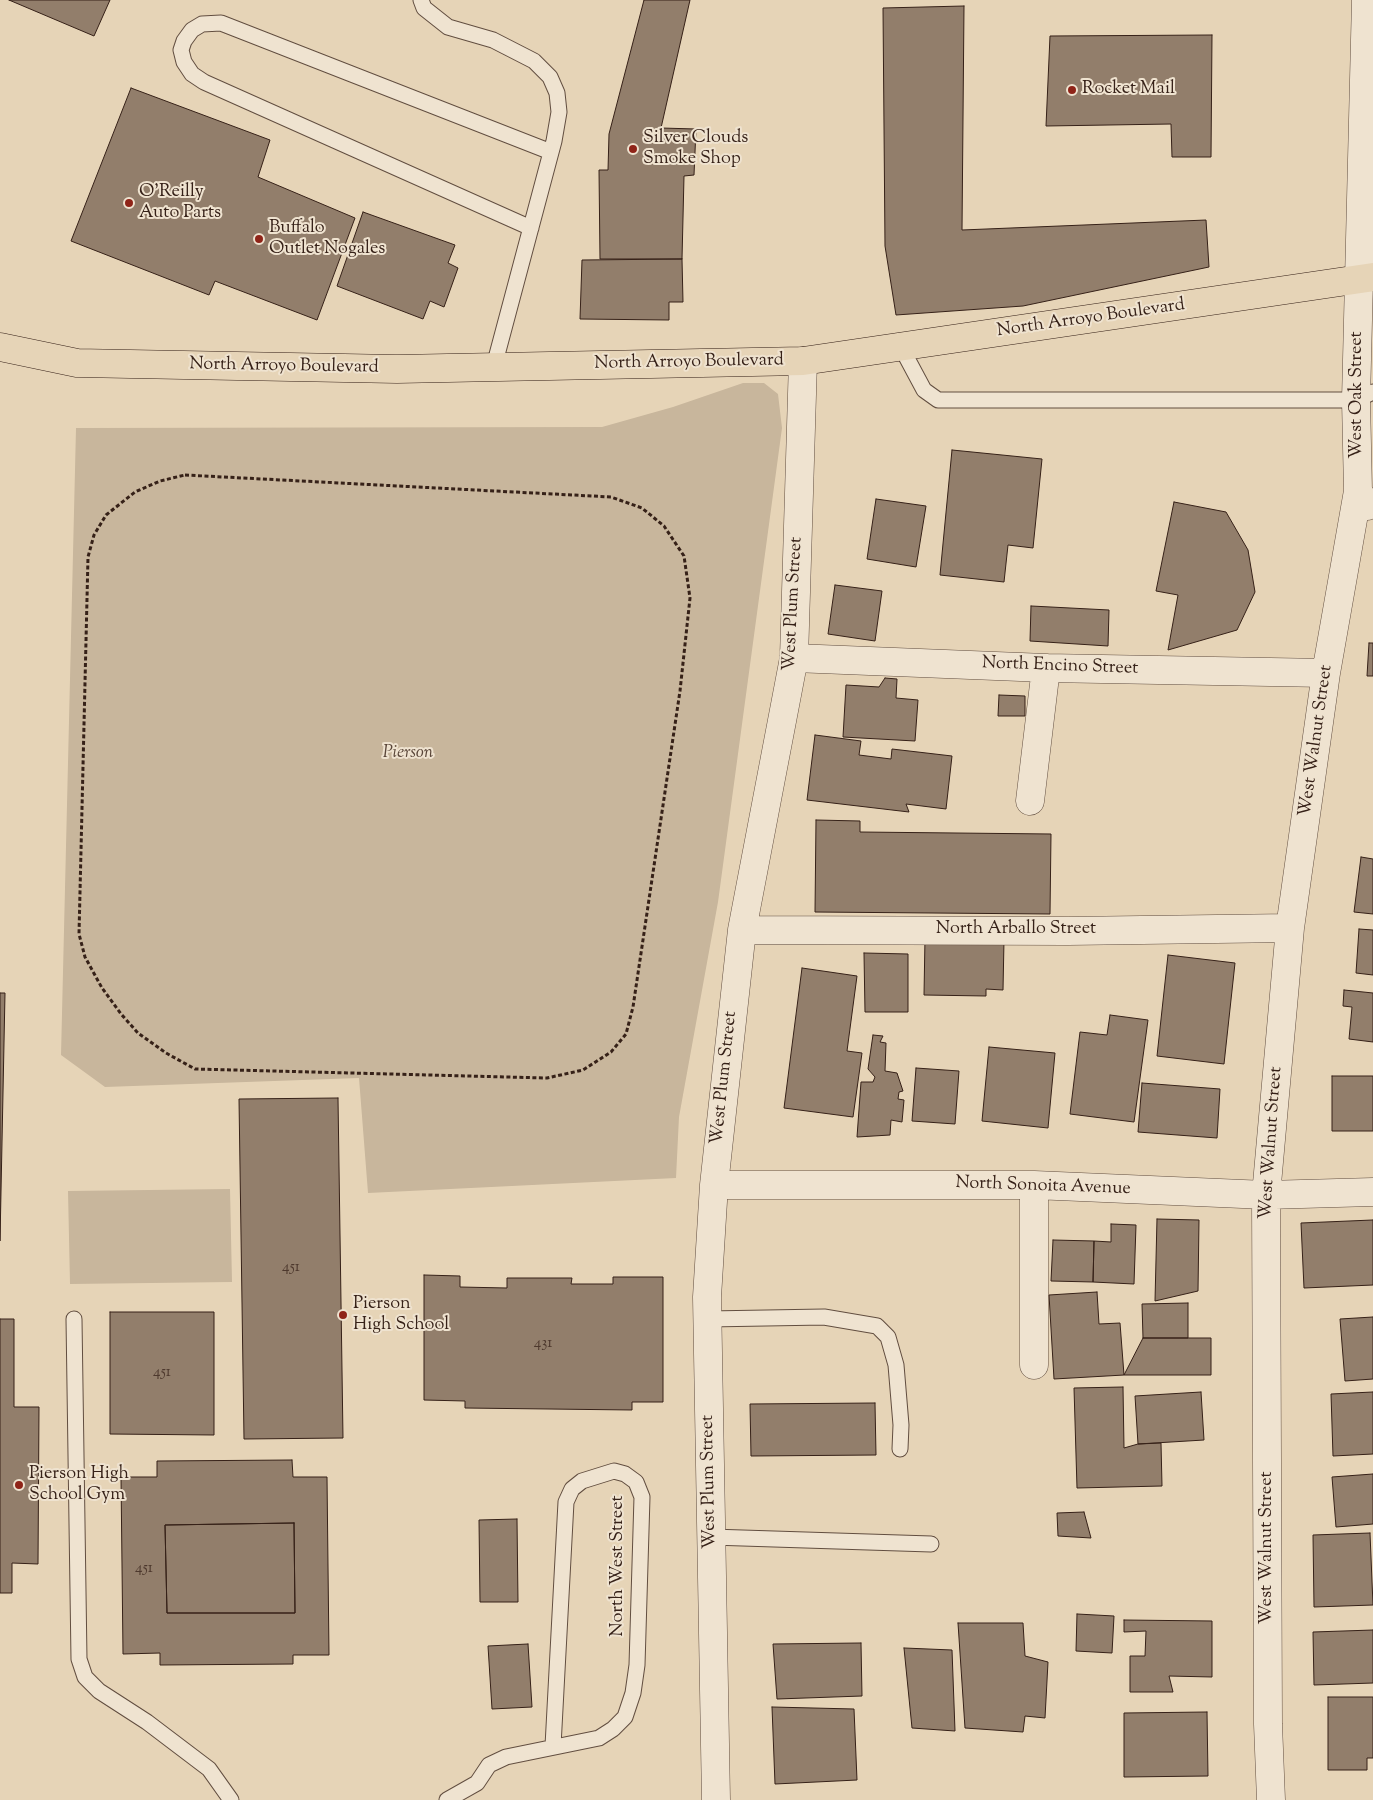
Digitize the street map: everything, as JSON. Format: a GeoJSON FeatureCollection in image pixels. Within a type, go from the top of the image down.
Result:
{"type":"FeatureCollection","features":[{"type":"Feature","properties":{"kind":"main road","name":"North Arroyo Boulevard"},"geometry":{"type":"LineString","coordinates":[[0,347],[77,363],[397,369],[803,361],[1366,279]]}},
{"type":"Feature","properties":{"kind":"street","name":"West Oak Street"},"geometry":{"type":"LineString","coordinates":[[1366,0],[1366,279],[1364,396],[1358,492],[1373,517]]}},
{"type":"Feature","properties":{"kind":"street","name":"West Plum Street"},"geometry":{"type":"LineString","coordinates":[[716,1800],[708,1319],[714,1185],[742,930],[794,658],[803,361]]}},
{"type":"Feature","properties":{"kind":"street","name":"West Walnut Street"},"geometry":{"type":"LineString","coordinates":[[1271,1800],[1268,1724],[1266,1195],[1290,928],[1326,673],[1358,492]]}},
{"type":"Feature","properties":{"kind":"street","name":"North Encino Street"},"geometry":{"type":"LineString","coordinates":[[794,658],[1046,668],[1326,673]]}},
{"type":"Feature","properties":{"kind":"street"},"geometry":{"type":"LineString","coordinates":[[1030,802],[1046,668]]}},
{"type":"Feature","properties":{"kind":"street","name":"North Arballo Street"},"geometry":{"type":"LineString","coordinates":[[742,930],[1068,931],[1290,928]]}},
{"type":"Feature","properties":{"kind":"street","name":"North Sonoita Avenue"},"geometry":{"type":"LineString","coordinates":[[714,1185],[1034,1185],[1266,1195],[1373,1192]]}},
{"type":"Feature","properties":{"kind":"street"},"geometry":{"type":"LineString","coordinates":[[1034,1185],[1034,1365]]}},
{"type":"Feature","properties":{"kind":"lane"},"geometry":{"type":"LineString","coordinates":[[421,0],[424,8],[448,27],[493,40],[534,61],[550,77],[558,92],[559,112],[551,152],[494,366]]}},
{"type":"Feature","properties":{"kind":"lane"},"geometry":{"type":"LineString","coordinates":[[531,228],[204,82],[192,74],[184,62],[182,50],[184,41],[192,30],[202,24],[221,23],[551,152]]}},
{"type":"Feature","properties":{"kind":"lane"},"geometry":{"type":"LineString","coordinates":[[901,347],[924,390],[938,400],[1364,396]]}},
{"type":"Feature","properties":{"kind":"lane"},"geometry":{"type":"LineString","coordinates":[[708,1319],[824,1316],[877,1326],[888,1337],[896,1365],[901,1424],[900,1449]]}},
{"type":"Feature","properties":{"kind":"lane"},"geometry":{"type":"LineString","coordinates":[[74,1319],[79,1659],[85,1677],[99,1692],[147,1722],[208,1769],[231,1800]]}},
{"type":"Feature","properties":{"kind":"lane","name":"North West Street"},"geometry":{"type":"LineString","coordinates":[[446,1800],[477,1783],[489,1765],[506,1757],[552,1746],[599,1738],[613,1729],[625,1717],[633,1694],[637,1665],[642,1497],[636,1482],[624,1474],[614,1471],[582,1481],[572,1489],[566,1502],[552,1746]]}},
{"type":"Feature","properties":{"kind":"lane"},"geometry":{"type":"LineString","coordinates":[[711,1537],[931,1544]]}},
{"type":"Feature","properties":{"kind":"path"},"geometry":{"type":"LineString","coordinates":[[185,475],[611,497],[642,508],[664,526],[684,556],[690,598],[680,692],[634,1007],[626,1034],[611,1052],[582,1070],[547,1078],[195,1069],[166,1053],[138,1034],[102,988],[85,957],[79,934],[88,557],[94,535],[106,514],[135,492],[160,481],[185,475]]}},
{"type":"Feature","properties":{"kind":"green space","name":"Pierson"},"geometry":{"type":"Polygon","coordinates":[[[743,383],[764,383],[778,394],[782,428],[718,902],[679,1117],[676,1178],[368,1193],[359,1078],[105,1087],[61,1055],[76,428],[602,427],[673,407],[743,383]]]}},
{"type":"Feature","properties":{"kind":"green space"},"geometry":{"type":"Polygon","coordinates":[[[230,1189],[232,1282],[70,1284],[68,1191],[230,1189]]]}},
{"type":"Feature","properties":{"kind":"building"},"geometry":{"type":"Polygon","coordinates":[[[9,0],[110,0],[94,36],[9,0]]]}},
{"type":"Feature","properties":{"kind":"building"},"geometry":{"type":"Polygon","coordinates":[[[644,0],[690,0],[661,128],[696,129],[694,175],[684,176],[682,259],[600,259],[599,170],[608,170],[609,134],[644,0]]]}},
{"type":"Feature","properties":{"kind":"building"},"geometry":{"type":"Polygon","coordinates":[[[964,6],[962,230],[1206,220],[1209,267],[1023,306],[896,315],[885,246],[883,8],[964,6]]]}},
{"type":"Feature","properties":{"kind":"building"},"geometry":{"type":"Polygon","coordinates":[[[1212,35],[1211,157],[1172,157],[1171,124],[1046,126],[1050,36],[1212,35]]]}},
{"type":"Feature","properties":{"kind":"building"},"geometry":{"type":"Polygon","coordinates":[[[131,88],[270,140],[258,177],[355,218],[317,320],[215,281],[209,295],[71,241],[131,88]]]}},
{"type":"Feature","properties":{"kind":"building"},"geometry":{"type":"Polygon","coordinates":[[[363,212],[455,245],[448,263],[458,268],[444,307],[430,301],[423,319],[337,286],[363,212]]]}},
{"type":"Feature","properties":{"kind":"building"},"geometry":{"type":"Polygon","coordinates":[[[682,259],[683,302],[669,302],[669,320],[580,319],[582,260],[682,259]]]}},
{"type":"Feature","properties":{"kind":"building"},"geometry":{"type":"Polygon","coordinates":[[[952,450],[1042,459],[1033,548],[1008,545],[1004,582],[940,575],[952,450]]]}},
{"type":"Feature","properties":{"kind":"building"},"geometry":{"type":"Polygon","coordinates":[[[876,499],[926,506],[916,567],[867,559],[876,499]]]}},
{"type":"Feature","properties":{"kind":"building"},"geometry":{"type":"Polygon","coordinates":[[[1174,502],[1226,512],[1248,550],[1255,592],[1237,630],[1168,650],[1178,595],[1156,591],[1174,502]]]}},
{"type":"Feature","properties":{"kind":"building"},"geometry":{"type":"Polygon","coordinates":[[[835,585],[882,591],[875,641],[828,634],[835,585]]]}},
{"type":"Feature","properties":{"kind":"building"},"geometry":{"type":"Polygon","coordinates":[[[1031,606],[1109,610],[1108,646],[1030,641],[1031,606]]]}},
{"type":"Feature","properties":{"kind":"building"},"geometry":{"type":"Polygon","coordinates":[[[1369,643],[1373,643],[1373,676],[1367,676],[1369,643]]]}},
{"type":"Feature","properties":{"kind":"building"},"geometry":{"type":"Polygon","coordinates":[[[885,678],[897,679],[896,698],[918,700],[915,741],[843,737],[846,685],[879,687],[885,678]]]}},
{"type":"Feature","properties":{"kind":"building"},"geometry":{"type":"Polygon","coordinates":[[[999,695],[1025,696],[1025,716],[998,716],[999,695]]]}},
{"type":"Feature","properties":{"kind":"building"},"geometry":{"type":"Polygon","coordinates":[[[815,735],[861,741],[859,755],[891,759],[892,749],[952,756],[946,809],[906,804],[909,812],[807,800],[815,735]]]}},
{"type":"Feature","properties":{"kind":"building"},"geometry":{"type":"Polygon","coordinates":[[[816,820],[860,821],[860,832],[1051,834],[1050,914],[815,912],[816,820]]]}},
{"type":"Feature","properties":{"kind":"building"},"geometry":{"type":"Polygon","coordinates":[[[1361,857],[1373,859],[1373,914],[1354,912],[1361,857]]]}},
{"type":"Feature","properties":{"kind":"building"},"geometry":{"type":"Polygon","coordinates":[[[1359,929],[1373,930],[1373,975],[1356,973],[1359,929]]]}},
{"type":"Feature","properties":{"kind":"building"},"geometry":{"type":"Polygon","coordinates":[[[925,938],[1004,940],[1003,990],[986,989],[986,996],[924,995],[925,938]]]}},
{"type":"Feature","properties":{"kind":"building"},"geometry":{"type":"Polygon","coordinates":[[[864,953],[908,954],[908,1012],[865,1012],[864,953]]]}},
{"type":"Feature","properties":{"kind":"building"},"geometry":{"type":"Polygon","coordinates":[[[1168,955],[1235,963],[1224,1064],[1157,1056],[1168,955]]]}},
{"type":"Feature","properties":{"kind":"building"},"geometry":{"type":"Polygon","coordinates":[[[802,968],[857,976],[847,1051],[862,1053],[853,1117],[784,1108],[802,968]]]}},
{"type":"Feature","properties":{"kind":"building"},"geometry":{"type":"Polygon","coordinates":[[[1344,990],[1373,993],[1373,1042],[1349,1039],[1352,1007],[1343,1006],[1344,990]]]}},
{"type":"Feature","properties":{"kind":"building"},"geometry":{"type":"Polygon","coordinates":[[[0,993],[5,993],[0,1241],[0,993]]]}},
{"type":"Feature","properties":{"kind":"building"},"geometry":{"type":"Polygon","coordinates":[[[1110,1015],[1148,1020],[1134,1122],[1070,1114],[1080,1032],[1107,1035],[1110,1015]]]}},
{"type":"Feature","properties":{"kind":"building"},"geometry":{"type":"Polygon","coordinates":[[[873,1035],[883,1036],[880,1042],[886,1043],[885,1071],[897,1073],[903,1091],[899,1092],[898,1099],[904,1100],[902,1122],[891,1120],[890,1135],[857,1137],[861,1082],[873,1082],[875,1077],[868,1069],[873,1035]]]}},
{"type":"Feature","properties":{"kind":"building"},"geometry":{"type":"Polygon","coordinates":[[[989,1047],[1055,1053],[1048,1128],[982,1121],[989,1047]]]}},
{"type":"Feature","properties":{"kind":"building"},"geometry":{"type":"Polygon","coordinates":[[[916,1068],[959,1071],[955,1124],[912,1121],[916,1068]]]}},
{"type":"Feature","properties":{"kind":"building"},"geometry":{"type":"Polygon","coordinates":[[[1332,1076],[1373,1076],[1373,1131],[1332,1131],[1332,1076]]]}},
{"type":"Feature","properties":{"kind":"building"},"geometry":{"type":"Polygon","coordinates":[[[1142,1083],[1220,1089],[1217,1138],[1138,1132],[1142,1083]]]}},
{"type":"Feature","properties":{"kind":"building"},"geometry":{"type":"Polygon","coordinates":[[[338,1098],[343,1438],[244,1439],[239,1099],[338,1098]]]}},
{"type":"Feature","properties":{"kind":"building"},"geometry":{"type":"Polygon","coordinates":[[[1157,1219],[1199,1220],[1198,1291],[1155,1301],[1157,1219]]]}},
{"type":"Feature","properties":{"kind":"building"},"geometry":{"type":"Polygon","coordinates":[[[1373,1220],[1373,1285],[1304,1288],[1301,1223],[1373,1220]]]}},
{"type":"Feature","properties":{"kind":"building"},"geometry":{"type":"Polygon","coordinates":[[[1111,1224],[1136,1225],[1134,1284],[1093,1282],[1094,1241],[1111,1242],[1111,1224]]]}},
{"type":"Feature","properties":{"kind":"building"},"geometry":{"type":"Polygon","coordinates":[[[1053,1240],[1094,1241],[1093,1282],[1051,1281],[1053,1240]]]}},
{"type":"Feature","properties":{"kind":"building"},"geometry":{"type":"Polygon","coordinates":[[[424,1275],[460,1276],[460,1287],[507,1288],[507,1278],[572,1278],[571,1284],[613,1284],[613,1277],[663,1277],[663,1402],[632,1402],[632,1410],[465,1408],[465,1401],[424,1400],[424,1275]]]}},
{"type":"Feature","properties":{"kind":"building"},"geometry":{"type":"Polygon","coordinates":[[[1097,1292],[1099,1324],[1120,1323],[1124,1375],[1054,1379],[1049,1295],[1097,1292]]]}},
{"type":"Feature","properties":{"kind":"building"},"geometry":{"type":"Polygon","coordinates":[[[1188,1303],[1188,1338],[1143,1338],[1142,1304],[1188,1303]]]}},
{"type":"Feature","properties":{"kind":"building"},"geometry":{"type":"Polygon","coordinates":[[[110,1312],[214,1312],[214,1435],[110,1434],[110,1312]]]}},
{"type":"Feature","properties":{"kind":"building"},"geometry":{"type":"Polygon","coordinates":[[[1373,1317],[1373,1379],[1345,1381],[1340,1319],[1373,1317]]]}},
{"type":"Feature","properties":{"kind":"building","name":"Pierson High School Gym"},"geometry":{"type":"Polygon","coordinates":[[[0,1319],[14,1319],[14,1407],[39,1407],[38,1564],[12,1563],[12,1593],[0,1593],[0,1319]]]}},
{"type":"Feature","properties":{"kind":"building"},"geometry":{"type":"Polygon","coordinates":[[[1143,1338],[1211,1338],[1211,1375],[1124,1375],[1143,1338]]]}},
{"type":"Feature","properties":{"kind":"building"},"geometry":{"type":"Polygon","coordinates":[[[1123,1387],[1124,1448],[1138,1444],[1161,1443],[1162,1486],[1077,1488],[1074,1388],[1123,1387]]]}},
{"type":"Feature","properties":{"kind":"building"},"geometry":{"type":"Polygon","coordinates":[[[1201,1392],[1204,1440],[1138,1444],[1135,1396],[1201,1392]]]}},
{"type":"Feature","properties":{"kind":"building"},"geometry":{"type":"Polygon","coordinates":[[[1373,1392],[1373,1454],[1333,1456],[1331,1394],[1373,1392]]]}},
{"type":"Feature","properties":{"kind":"building"},"geometry":{"type":"Polygon","coordinates":[[[875,1403],[876,1455],[751,1456],[750,1404],[875,1403]]]}},
{"type":"Feature","properties":{"kind":"building"},"geometry":{"type":"Polygon","coordinates":[[[292,1460],[293,1477],[327,1477],[329,1655],[293,1655],[293,1664],[160,1665],[160,1653],[123,1654],[121,1477],[157,1477],[157,1461],[292,1460]],[[294,1523],[165,1525],[167,1613],[295,1613],[294,1523]]]}},
{"type":"Feature","properties":{"kind":"building"},"geometry":{"type":"Polygon","coordinates":[[[1373,1474],[1373,1524],[1336,1527],[1332,1477],[1373,1474]]]}},
{"type":"Feature","properties":{"kind":"building"},"geometry":{"type":"Polygon","coordinates":[[[1084,1512],[1091,1538],[1058,1536],[1057,1513],[1084,1512]]]}},
{"type":"Feature","properties":{"kind":"building"},"geometry":{"type":"Polygon","coordinates":[[[517,1519],[518,1602],[480,1602],[479,1520],[517,1519]]]}},
{"type":"Feature","properties":{"kind":"building"},"geometry":{"type":"Polygon","coordinates":[[[294,1523],[295,1613],[167,1613],[165,1525],[294,1523]]]}},
{"type":"Feature","properties":{"kind":"building"},"geometry":{"type":"Polygon","coordinates":[[[1370,1533],[1373,1605],[1314,1607],[1313,1535],[1370,1533]]]}},
{"type":"Feature","properties":{"kind":"building"},"geometry":{"type":"Polygon","coordinates":[[[1077,1614],[1114,1616],[1112,1653],[1076,1651],[1077,1614]]]}},
{"type":"Feature","properties":{"kind":"building"},"geometry":{"type":"Polygon","coordinates":[[[1124,1620],[1212,1621],[1212,1677],[1169,1676],[1173,1692],[1130,1692],[1130,1656],[1145,1656],[1146,1631],[1124,1632],[1124,1620]]]}},
{"type":"Feature","properties":{"kind":"building"},"geometry":{"type":"Polygon","coordinates":[[[958,1623],[1023,1623],[1025,1656],[1048,1662],[1045,1718],[1025,1716],[1023,1732],[965,1728],[958,1623]]]}},
{"type":"Feature","properties":{"kind":"building"},"geometry":{"type":"Polygon","coordinates":[[[1373,1630],[1373,1683],[1314,1685],[1313,1632],[1373,1630]]]}},
{"type":"Feature","properties":{"kind":"building"},"geometry":{"type":"Polygon","coordinates":[[[861,1643],[862,1696],[777,1699],[773,1644],[861,1643]]]}},
{"type":"Feature","properties":{"kind":"building"},"geometry":{"type":"Polygon","coordinates":[[[528,1644],[532,1707],[492,1709],[488,1646],[528,1644]]]}},
{"type":"Feature","properties":{"kind":"building"},"geometry":{"type":"Polygon","coordinates":[[[904,1648],[952,1650],[955,1731],[912,1728],[904,1648]]]}},
{"type":"Feature","properties":{"kind":"building"},"geometry":{"type":"Polygon","coordinates":[[[1328,1697],[1373,1697],[1373,1758],[1367,1758],[1367,1770],[1328,1770],[1328,1697]]]}},
{"type":"Feature","properties":{"kind":"building"},"geometry":{"type":"Polygon","coordinates":[[[772,1707],[854,1709],[857,1780],[775,1784],[772,1707]]]}},
{"type":"Feature","properties":{"kind":"building"},"geometry":{"type":"Polygon","coordinates":[[[1207,1712],[1208,1776],[1124,1777],[1124,1713],[1207,1712]]]}},
{"type":"Feature","properties":{"kind":"place","name":"Rocket Mail"},"geometry":{"type":"Point","coordinates":[1072,90]}},
{"type":"Feature","properties":{"kind":"place","name":"Silver Clouds Smoke Shop"},"geometry":{"type":"Point","coordinates":[633,149]}},
{"type":"Feature","properties":{"kind":"place","name":"O'Reilly Auto Parts"},"geometry":{"type":"Point","coordinates":[129,203]}},
{"type":"Feature","properties":{"kind":"place","name":"Buffalo Outlet Nogales"},"geometry":{"type":"Point","coordinates":[259,239]}},
{"type":"Feature","properties":{"kind":"place","name":"Pierson High School"},"geometry":{"type":"Point","coordinates":[343,1315]}},
{"type":"Feature","properties":{"kind":"place","name":"Pierson High School Gym"},"geometry":{"type":"Point","coordinates":[19,1485]}}]}
